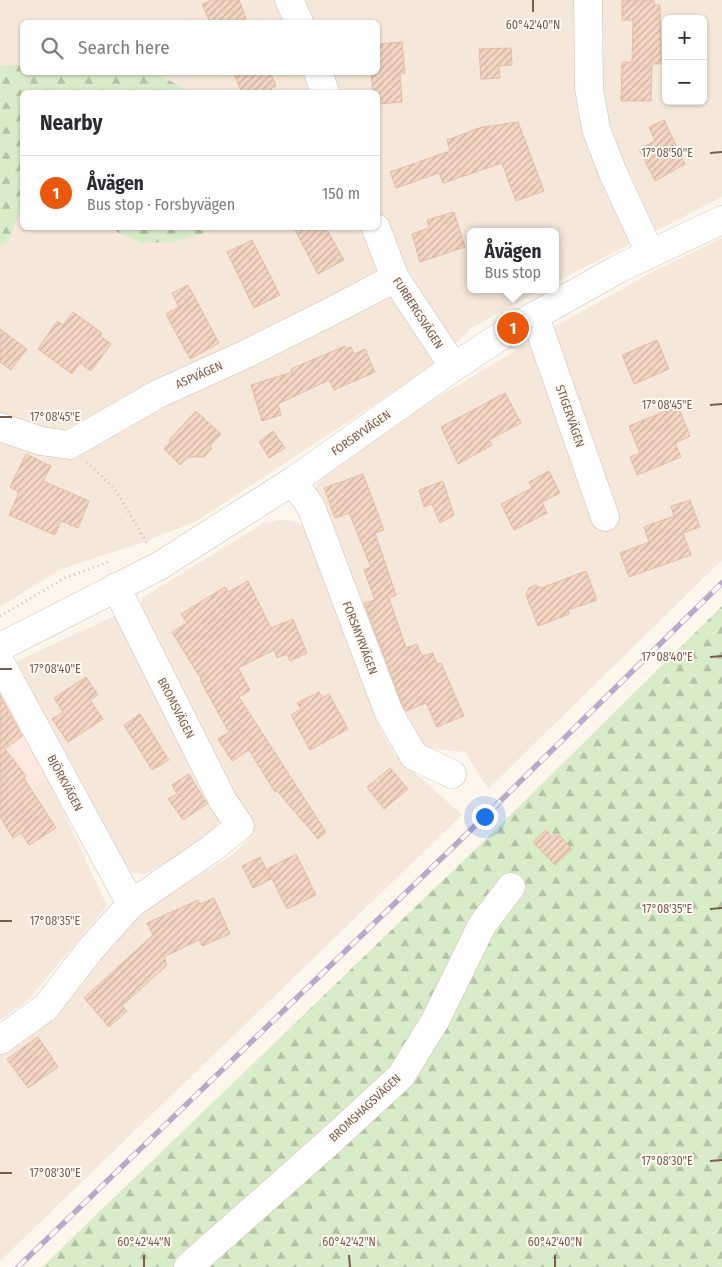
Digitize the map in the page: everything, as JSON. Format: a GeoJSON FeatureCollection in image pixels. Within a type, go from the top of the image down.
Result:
{"type":"FeatureCollection","features":[{"type":"Feature","properties":{"kind":"street"},"geometry":{"type":"LineString","coordinates":[[289,0],[297,20]]}},
{"type":"Feature","properties":{"kind":"street"},"geometry":{"type":"LineString","coordinates":[[588,0],[589,88],[596,129],[613,173],[650,253]]}},
{"type":"Feature","properties":{"kind":"street"},"geometry":{"type":"LineString","coordinates":[[319,75],[324,90]]}},
{"type":"Feature","properties":{"kind":"street","name":"FORSBYVÄGEN"},"geometry":{"type":"LineString","coordinates":[[0,647],[159,566],[293,482],[451,369],[513,328],[650,253],[722,220]]}},
{"type":"Feature","properties":{"kind":"street","name":"FURBERGSVÄGEN"},"geometry":{"type":"LineString","coordinates":[[377,230],[395,278],[448,358],[451,369]]}},
{"type":"Feature","properties":{"kind":"street","name":"ASPVÄGEN"},"geometry":{"type":"LineString","coordinates":[[69,445],[158,394],[263,346],[395,278]]}},
{"type":"Feature","properties":{"kind":"street","name":"STIGERVÄGEN"},"geometry":{"type":"LineString","coordinates":[[536,316],[604,517]]}},
{"type":"Feature","properties":{"kind":"street"},"geometry":{"type":"LineString","coordinates":[[0,426],[41,441],[69,445]]}},
{"type":"Feature","properties":{"kind":"street","name":"FORSMYRVÄGEN"},"geometry":{"type":"LineString","coordinates":[[293,482],[311,506],[389,713],[414,756],[452,774]]}},
{"type":"Feature","properties":{"kind":"street","name":"BROMSVÄGEN"},"geometry":{"type":"LineString","coordinates":[[116,587],[223,801],[240,826],[211,849],[131,904]]}},
{"type":"Feature","properties":{"kind":"street","name":"BJÖRKVÄGEN"},"geometry":{"type":"LineString","coordinates":[[0,662],[131,904]]}},
{"type":"Feature","properties":{"kind":"street","name":"BROMSHAGSVÄGEN"},"geometry":{"type":"LineString","coordinates":[[188,1267],[401,1076],[435,1021],[482,925],[511,886]]}},
{"type":"Feature","properties":{"kind":"street"},"geometry":{"type":"LineString","coordinates":[[0,1040],[46,1007],[90,950],[131,904]]}},
{"type":"Feature","properties":{"kind":"path"},"geometry":{"type":"LineString","coordinates":[[69,445],[115,489],[159,566]]}},
{"type":"Feature","properties":{"kind":"shaded area"},"geometry":{"type":"Polygon","coordinates":[[[0,0],[722,0],[722,197],[559,280],[559,228],[467,228],[467,293],[535,293],[470,329],[436,364],[195,522],[141,543],[59,570],[0,607],[0,0]]]}},
{"type":"Feature","properties":{"kind":"shaded area"},"geometry":{"type":"Polygon","coordinates":[[[722,238],[722,560],[488,789],[465,752],[423,748],[399,719],[315,490],[322,474],[423,406],[565,321],[656,270],[722,238]]]}},
{"type":"Feature","properties":{"kind":"shaded area"},"geometry":{"type":"Polygon","coordinates":[[[280,520],[293,521],[304,525],[315,549],[381,730],[395,755],[462,815],[0,1261],[0,1049],[145,909],[231,856],[254,833],[244,810],[227,789],[139,615],[142,598],[264,523],[280,520]]]}},
{"type":"Feature","properties":{"kind":"shaded area"},"geometry":{"type":"Polygon","coordinates":[[[123,612],[221,814],[215,833],[146,874],[123,872],[17,661],[123,612]]]}},
{"type":"Feature","properties":{"kind":"shaded area"},"geometry":{"type":"Polygon","coordinates":[[[0,677],[48,778],[0,807],[0,677]]]}},
{"type":"Feature","properties":{"kind":"shaded area"},"geometry":{"type":"Polygon","coordinates":[[[48,778],[107,906],[27,1001],[0,1020],[0,807],[48,778]]]}},
{"type":"Feature","properties":{"kind":"green space"},"geometry":{"type":"Polygon","coordinates":[[[0,65],[20,65],[20,75],[160,75],[186,90],[20,90],[20,212],[8,241],[0,245],[0,65]]]}},
{"type":"Feature","properties":{"kind":"green space"},"geometry":{"type":"Polygon","coordinates":[[[116,230],[212,230],[175,242],[142,243],[116,230]]]}},
{"type":"Feature","properties":{"kind":"green space"},"geometry":{"type":"Polygon","coordinates":[[[722,606],[722,1267],[42,1267],[489,836],[722,606]]]}},
{"type":"Feature","properties":{"kind":"building"},"geometry":{"type":"Polygon","coordinates":[[[212,0],[239,0],[246,18],[240,20],[209,20],[202,4],[212,0]]]}},
{"type":"Feature","properties":{"kind":"building"},"geometry":{"type":"Polygon","coordinates":[[[622,0],[654,0],[654,5],[660,5],[661,64],[652,64],[651,101],[621,101],[622,62],[632,62],[633,20],[622,20],[622,0]]]}},
{"type":"Feature","properties":{"kind":"building"},"geometry":{"type":"Polygon","coordinates":[[[402,42],[405,73],[400,73],[402,102],[380,104],[380,90],[373,90],[371,75],[380,75],[380,44],[402,42]]]}},
{"type":"Feature","properties":{"kind":"building"},"geometry":{"type":"Polygon","coordinates":[[[511,48],[512,65],[499,66],[500,78],[481,79],[479,49],[511,48]]]}},
{"type":"Feature","properties":{"kind":"building"},"geometry":{"type":"Polygon","coordinates":[[[234,75],[271,75],[276,86],[271,88],[272,90],[241,90],[234,75]]]}},
{"type":"Feature","properties":{"kind":"building"},"geometry":{"type":"Polygon","coordinates":[[[664,120],[685,164],[655,181],[639,149],[655,141],[649,127],[664,120]]]}},
{"type":"Feature","properties":{"kind":"building"},"geometry":{"type":"Polygon","coordinates":[[[518,122],[544,191],[516,201],[502,163],[443,183],[439,173],[396,188],[390,172],[450,151],[447,140],[482,127],[518,122]]]}},
{"type":"Feature","properties":{"kind":"building"},"geometry":{"type":"Polygon","coordinates":[[[454,212],[465,247],[420,262],[412,234],[429,228],[427,220],[454,212]]]}},
{"type":"Feature","properties":{"kind":"building"},"geometry":{"type":"Polygon","coordinates":[[[295,230],[327,230],[344,260],[318,274],[295,230]]]}},
{"type":"Feature","properties":{"kind":"building"},"geometry":{"type":"Polygon","coordinates":[[[252,240],[280,295],[254,308],[227,252],[252,240]]]}},
{"type":"Feature","properties":{"kind":"building"},"geometry":{"type":"Polygon","coordinates":[[[188,285],[219,343],[190,359],[166,314],[179,307],[172,293],[188,285]]]}},
{"type":"Feature","properties":{"kind":"building"},"geometry":{"type":"Polygon","coordinates":[[[73,312],[102,333],[100,336],[111,344],[91,371],[80,363],[72,374],[38,349],[57,321],[63,325],[73,312]]]}},
{"type":"Feature","properties":{"kind":"building"},"geometry":{"type":"Polygon","coordinates":[[[0,329],[27,349],[11,370],[0,362],[0,329]]]}},
{"type":"Feature","properties":{"kind":"building"},"geometry":{"type":"Polygon","coordinates":[[[657,340],[669,369],[634,384],[622,355],[657,340]]]}},
{"type":"Feature","properties":{"kind":"building"},"geometry":{"type":"Polygon","coordinates":[[[345,346],[346,349],[351,347],[354,354],[365,349],[375,372],[334,390],[329,380],[278,404],[281,415],[262,421],[251,385],[292,372],[291,369],[345,346]]]}},
{"type":"Feature","properties":{"kind":"building"},"geometry":{"type":"Polygon","coordinates":[[[505,393],[521,423],[489,440],[492,445],[458,464],[441,427],[505,393]]]}},
{"type":"Feature","properties":{"kind":"building"},"geometry":{"type":"Polygon","coordinates":[[[678,406],[690,436],[675,443],[681,457],[637,475],[630,457],[640,453],[629,426],[678,406]]]}},
{"type":"Feature","properties":{"kind":"building"},"geometry":{"type":"Polygon","coordinates":[[[196,411],[221,434],[210,446],[212,448],[204,457],[188,457],[180,465],[164,449],[171,441],[169,440],[196,411]]]}},
{"type":"Feature","properties":{"kind":"building"},"geometry":{"type":"Polygon","coordinates":[[[273,431],[285,448],[269,458],[259,442],[273,431]]]}},
{"type":"Feature","properties":{"kind":"building"},"geometry":{"type":"Polygon","coordinates":[[[26,454],[51,466],[43,481],[89,501],[78,528],[61,521],[55,535],[9,515],[19,492],[10,487],[26,454]]]}},
{"type":"Feature","properties":{"kind":"building"},"geometry":{"type":"Polygon","coordinates":[[[549,471],[560,493],[542,502],[547,513],[514,530],[501,504],[532,488],[529,482],[549,471]]]}},
{"type":"Feature","properties":{"kind":"building"},"geometry":{"type":"Polygon","coordinates":[[[363,474],[384,530],[375,533],[396,595],[389,598],[406,648],[417,644],[422,656],[433,653],[437,664],[441,663],[464,716],[437,727],[426,703],[406,711],[403,706],[364,603],[375,600],[364,570],[371,567],[349,513],[335,518],[324,488],[363,474]]]}},
{"type":"Feature","properties":{"kind":"building"},"geometry":{"type":"Polygon","coordinates":[[[443,481],[454,515],[440,523],[432,504],[424,507],[419,490],[443,481]]]}},
{"type":"Feature","properties":{"kind":"building"},"geometry":{"type":"Polygon","coordinates":[[[690,500],[700,527],[683,533],[691,555],[629,577],[620,553],[649,542],[644,527],[674,516],[671,506],[690,500]]]}},
{"type":"Feature","properties":{"kind":"building"},"geometry":{"type":"Polygon","coordinates":[[[586,571],[597,600],[568,610],[569,614],[538,626],[526,595],[529,588],[536,585],[541,588],[586,571]]]}},
{"type":"Feature","properties":{"kind":"building"},"geometry":{"type":"Polygon","coordinates":[[[248,581],[271,628],[293,619],[307,653],[290,661],[287,654],[277,658],[274,650],[238,668],[250,690],[239,697],[326,832],[318,839],[277,791],[275,792],[249,750],[232,761],[218,739],[229,732],[201,679],[172,632],[187,623],[181,614],[225,587],[228,592],[248,581]]]}},
{"type":"Feature","properties":{"kind":"building"},"geometry":{"type":"Polygon","coordinates":[[[86,677],[98,695],[90,700],[103,719],[68,742],[52,719],[63,712],[54,698],[86,677]]]}},
{"type":"Feature","properties":{"kind":"building"},"geometry":{"type":"Polygon","coordinates":[[[319,692],[322,698],[329,694],[348,729],[310,750],[291,715],[301,709],[297,703],[319,692]]]}},
{"type":"Feature","properties":{"kind":"building"},"geometry":{"type":"Polygon","coordinates":[[[0,695],[22,736],[5,749],[26,776],[24,778],[56,828],[29,845],[21,833],[13,838],[0,817],[0,695]]]}},
{"type":"Feature","properties":{"kind":"building"},"geometry":{"type":"Polygon","coordinates":[[[140,714],[169,760],[152,770],[124,725],[140,714]]]}},
{"type":"Feature","properties":{"kind":"building"},"geometry":{"type":"Polygon","coordinates":[[[390,768],[408,789],[384,809],[367,787],[390,768]]]}},
{"type":"Feature","properties":{"kind":"building"},"geometry":{"type":"Polygon","coordinates":[[[189,774],[207,804],[183,820],[168,799],[177,794],[172,785],[189,774]]]}},
{"type":"Feature","properties":{"kind":"building"},"geometry":{"type":"Polygon","coordinates":[[[546,830],[552,837],[557,833],[572,849],[555,865],[533,842],[546,830]]]}},
{"type":"Feature","properties":{"kind":"building"},"geometry":{"type":"Polygon","coordinates":[[[296,854],[316,895],[287,909],[267,869],[296,854]]]}},
{"type":"Feature","properties":{"kind":"building"},"geometry":{"type":"Polygon","coordinates":[[[260,857],[271,879],[253,888],[242,866],[260,857]]]}},
{"type":"Feature","properties":{"kind":"building"},"geometry":{"type":"Polygon","coordinates":[[[214,898],[230,934],[202,946],[199,940],[164,957],[167,965],[122,1006],[127,1011],[109,1027],[84,998],[153,935],[147,923],[198,900],[200,904],[214,898]]]}},
{"type":"Feature","properties":{"kind":"building"},"geometry":{"type":"Polygon","coordinates":[[[38,1037],[58,1067],[28,1088],[7,1059],[38,1037]]]}},
{"type":"Feature","properties":{"kind":"railway"},"geometry":{"type":"LineString","coordinates":[[18,1267],[477,824],[722,583]]}},
{"type":"Feature","properties":{"kind":"place","name":"Åvägen"},"geometry":{"type":"Point","coordinates":[513,328]}}]}
